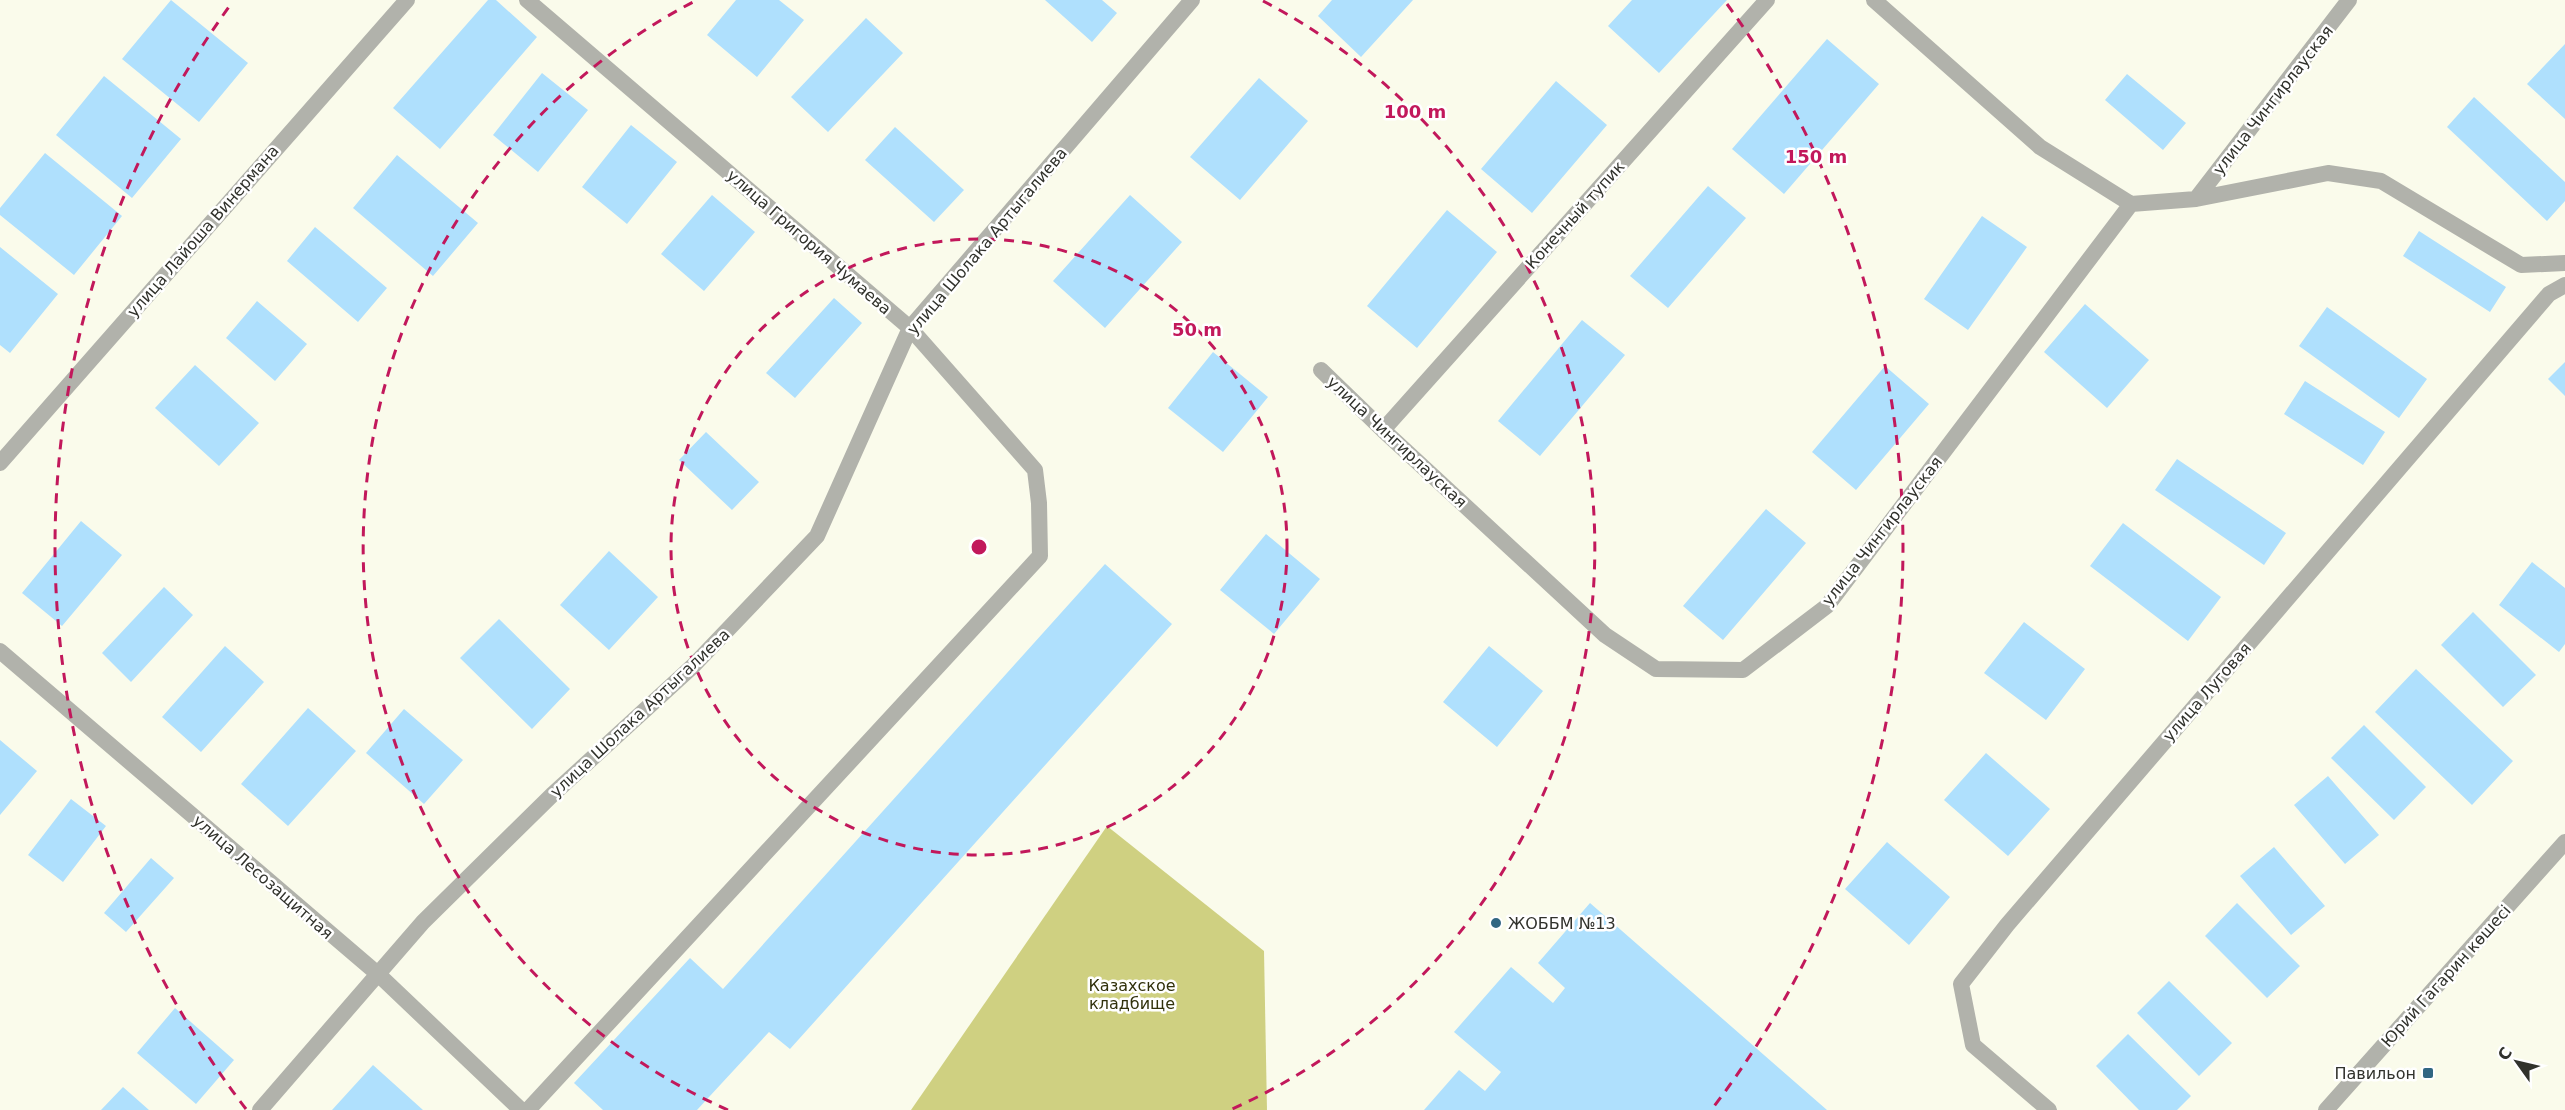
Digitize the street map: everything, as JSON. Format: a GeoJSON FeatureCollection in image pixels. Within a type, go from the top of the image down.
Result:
{"type":"FeatureCollection","features":[{"type":"Feature","properties":{"kind":"street","name":"улица Лайоша Винермана"},"geometry":{"type":"LineString","coordinates":[[0,463],[407,0]]}},
{"type":"Feature","properties":{"kind":"street","name":"улица Григория Чумаева"},"geometry":{"type":"LineString","coordinates":[[527,0],[910,328],[1035,470],[1039,503],[1040,556],[528,1110]]}},
{"type":"Feature","properties":{"kind":"street","name":"улица Шолака Артыгалиева"},"geometry":{"type":"LineString","coordinates":[[260,1110],[423,922],[552,795],[693,666],[817,536],[910,328],[1192,0]]}},
{"type":"Feature","properties":{"kind":"street","name":"Конечный тупик"},"geometry":{"type":"LineString","coordinates":[[1383,430],[1767,0]]}},
{"type":"Feature","properties":{"kind":"street"},"geometry":{"type":"LineString","coordinates":[[1874,0],[2040,147],[2131,204],[2196,199],[2328,173],[2381,181],[2521,265],[2565,263]]}},
{"type":"Feature","properties":{"kind":"street","name":"улица Чингирлауская"},"geometry":{"type":"LineString","coordinates":[[2196,199],[2349,0]]}},
{"type":"Feature","properties":{"kind":"street","name":"улица Чингирлауская"},"geometry":{"type":"LineString","coordinates":[[1321,370],[1605,635],[1656,669],[1743,670],[1827,606],[2131,204]]}},
{"type":"Feature","properties":{"kind":"street","name":"улица Луговая"},"geometry":{"type":"LineString","coordinates":[[2049,1110],[1973,1045],[1961,984],[2014,916],[2549,294],[2565,285]]}},
{"type":"Feature","properties":{"kind":"street","name":"улица Лесозащитная"},"geometry":{"type":"LineString","coordinates":[[0,651],[379,975],[521,1110]]}},
{"type":"Feature","properties":{"kind":"street","name":"Юрий Гагарин көшесі"},"geometry":{"type":"LineString","coordinates":[[2326,1110],[2565,842]]}},
{"type":"Feature","properties":{"kind":"green space","name":"Казахское кладбище"},"geometry":{"type":"Polygon","coordinates":[[[1107,826],[1264,951],[1267,1110],[911,1110],[1107,826]]]}},
{"type":"Feature","properties":{"kind":"building"},"geometry":{"type":"Polygon","coordinates":[[[171,0],[248,63],[199,122],[122,59],[171,0]]]}},
{"type":"Feature","properties":{"kind":"building"},"geometry":{"type":"Polygon","coordinates":[[[488,0],[496,0],[537,37],[440,149],[393,108],[488,0]]]}},
{"type":"Feature","properties":{"kind":"building"},"geometry":{"type":"Polygon","coordinates":[[[736,0],[779,0],[804,20],[757,77],[707,35],[736,0]]]}},
{"type":"Feature","properties":{"kind":"building"},"geometry":{"type":"Polygon","coordinates":[[[1045,0],[1102,0],[1117,13],[1092,42],[1045,0]]]}},
{"type":"Feature","properties":{"kind":"building"},"geometry":{"type":"Polygon","coordinates":[[[1332,0],[1413,0],[1361,57],[1318,16],[1332,0]]]}},
{"type":"Feature","properties":{"kind":"building"},"geometry":{"type":"Polygon","coordinates":[[[1632,0],[1727,0],[1659,73],[1608,26],[1632,0]]]}},
{"type":"Feature","properties":{"kind":"building"},"geometry":{"type":"Polygon","coordinates":[[[866,18],[903,53],[828,132],[791,97],[866,18]]]}},
{"type":"Feature","properties":{"kind":"building"},"geometry":{"type":"Polygon","coordinates":[[[1827,39],[1879,84],[1784,194],[1732,149],[1827,39]]]}},
{"type":"Feature","properties":{"kind":"building"},"geometry":{"type":"Polygon","coordinates":[[[2565,44],[2565,119],[2527,84],[2565,44]]]}},
{"type":"Feature","properties":{"kind":"building"},"geometry":{"type":"Polygon","coordinates":[[[542,73],[588,110],[538,172],[493,135],[542,73]]]}},
{"type":"Feature","properties":{"kind":"building"},"geometry":{"type":"Polygon","coordinates":[[[2127,74],[2186,123],[2163,150],[2105,100],[2127,74]]]}},
{"type":"Feature","properties":{"kind":"building"},"geometry":{"type":"Polygon","coordinates":[[[104,76],[181,139],[132,198],[56,135],[104,76]]]}},
{"type":"Feature","properties":{"kind":"building"},"geometry":{"type":"Polygon","coordinates":[[[1259,78],[1308,121],[1240,200],[1190,157],[1259,78]]]}},
{"type":"Feature","properties":{"kind":"building"},"geometry":{"type":"Polygon","coordinates":[[[1556,81],[1607,125],[1532,213],[1481,169],[1556,81]]]}},
{"type":"Feature","properties":{"kind":"building"},"geometry":{"type":"Polygon","coordinates":[[[2474,97],[2565,182],[2565,201],[2547,221],[2447,127],[2474,97]]]}},
{"type":"Feature","properties":{"kind":"building"},"geometry":{"type":"Polygon","coordinates":[[[631,125],[677,162],[627,224],[582,187],[631,125]]]}},
{"type":"Feature","properties":{"kind":"building"},"geometry":{"type":"Polygon","coordinates":[[[895,127],[964,190],[934,222],[865,160],[895,127]]]}},
{"type":"Feature","properties":{"kind":"building"},"geometry":{"type":"Polygon","coordinates":[[[45,153],[122,216],[74,275],[0,215],[0,208],[45,153]]]}},
{"type":"Feature","properties":{"kind":"building"},"geometry":{"type":"Polygon","coordinates":[[[397,155],[478,223],[433,276],[353,208],[397,155]]]}},
{"type":"Feature","properties":{"kind":"building"},"geometry":{"type":"Polygon","coordinates":[[[1708,186],[1746,218],[1668,308],[1630,276],[1708,186]]]}},
{"type":"Feature","properties":{"kind":"building"},"geometry":{"type":"Polygon","coordinates":[[[712,195],[755,232],[704,291],[661,254],[712,195]]]}},
{"type":"Feature","properties":{"kind":"building"},"geometry":{"type":"Polygon","coordinates":[[[1130,195],[1182,242],[1105,328],[1053,281],[1130,195]]]}},
{"type":"Feature","properties":{"kind":"building"},"geometry":{"type":"Polygon","coordinates":[[[1447,210],[1497,252],[1417,348],[1367,306],[1447,210]]]}},
{"type":"Feature","properties":{"kind":"building"},"geometry":{"type":"Polygon","coordinates":[[[1982,216],[2027,247],[1968,330],[1924,299],[1982,216]]]}},
{"type":"Feature","properties":{"kind":"building"},"geometry":{"type":"Polygon","coordinates":[[[315,227],[387,288],[358,322],[287,261],[315,227]]]}},
{"type":"Feature","properties":{"kind":"building"},"geometry":{"type":"Polygon","coordinates":[[[2419,231],[2506,287],[2490,312],[2403,256],[2419,231]]]}},
{"type":"Feature","properties":{"kind":"building"},"geometry":{"type":"Polygon","coordinates":[[[0,247],[58,294],[10,353],[0,345],[0,247]]]}},
{"type":"Feature","properties":{"kind":"building"},"geometry":{"type":"Polygon","coordinates":[[[834,298],[862,323],[795,398],[766,373],[834,298]]]}},
{"type":"Feature","properties":{"kind":"building"},"geometry":{"type":"Polygon","coordinates":[[[257,301],[307,344],[275,381],[226,338],[257,301]]]}},
{"type":"Feature","properties":{"kind":"building"},"geometry":{"type":"Polygon","coordinates":[[[2085,304],[2149,360],[2107,408],[2044,352],[2085,304]]]}},
{"type":"Feature","properties":{"kind":"building"},"geometry":{"type":"Polygon","coordinates":[[[2327,307],[2427,379],[2399,418],[2299,346],[2327,307]]]}},
{"type":"Feature","properties":{"kind":"building"},"geometry":{"type":"Polygon","coordinates":[[[1582,320],[1625,355],[1540,456],[1498,421],[1582,320]]]}},
{"type":"Feature","properties":{"kind":"building"},"geometry":{"type":"Polygon","coordinates":[[[1213,352],[1268,397],[1223,452],[1168,408],[1213,352]]]}},
{"type":"Feature","properties":{"kind":"building"},"geometry":{"type":"Polygon","coordinates":[[[2565,362],[2565,396],[2548,379],[2565,362]]]}},
{"type":"Feature","properties":{"kind":"building"},"geometry":{"type":"Polygon","coordinates":[[[195,365],[259,423],[219,466],[155,408],[195,365]]]}},
{"type":"Feature","properties":{"kind":"building"},"geometry":{"type":"Polygon","coordinates":[[[1885,366],[1929,404],[1856,490],[1812,452],[1885,366]]]}},
{"type":"Feature","properties":{"kind":"building"},"geometry":{"type":"Polygon","coordinates":[[[2305,381],[2385,432],[2363,465],[2284,414],[2305,381]]]}},
{"type":"Feature","properties":{"kind":"building"},"geometry":{"type":"Polygon","coordinates":[[[706,432],[759,482],[732,510],[679,460],[706,432]]]}},
{"type":"Feature","properties":{"kind":"building"},"geometry":{"type":"Polygon","coordinates":[[[2177,459],[2286,533],[2264,565],[2155,490],[2177,459]]]}},
{"type":"Feature","properties":{"kind":"building"},"geometry":{"type":"Polygon","coordinates":[[[1766,509],[1806,543],[1723,640],[1683,606],[1766,509]]]}},
{"type":"Feature","properties":{"kind":"building"},"geometry":{"type":"Polygon","coordinates":[[[81,521],[122,555],[62,626],[22,593],[81,521]]]}},
{"type":"Feature","properties":{"kind":"building"},"geometry":{"type":"Polygon","coordinates":[[[2123,523],[2221,597],[2188,641],[2090,566],[2123,523]]]}},
{"type":"Feature","properties":{"kind":"building"},"geometry":{"type":"Polygon","coordinates":[[[1266,534],[1320,579],[1274,634],[1220,590],[1266,534]]]}},
{"type":"Feature","properties":{"kind":"building"},"geometry":{"type":"Polygon","coordinates":[[[609,551],[658,597],[609,650],[560,605],[609,551]]]}},
{"type":"Feature","properties":{"kind":"building"},"geometry":{"type":"Polygon","coordinates":[[[2532,562],[2565,588],[2565,644],[2559,652],[2499,605],[2532,562]]]}},
{"type":"Feature","properties":{"kind":"building"},"geometry":{"type":"Polygon","coordinates":[[[1105,564],[1172,624],[790,1049],[769,1032],[697,1110],[603,1110],[574,1083],[690,958],[723,989],[1105,564]]]}},
{"type":"Feature","properties":{"kind":"building"},"geometry":{"type":"Polygon","coordinates":[[[164,587],[193,615],[131,682],[102,653],[164,587]]]}},
{"type":"Feature","properties":{"kind":"building"},"geometry":{"type":"Polygon","coordinates":[[[2473,612],[2536,675],[2503,707],[2441,645],[2473,612]]]}},
{"type":"Feature","properties":{"kind":"building"},"geometry":{"type":"Polygon","coordinates":[[[499,619],[570,689],[532,729],[460,658],[499,619]]]}},
{"type":"Feature","properties":{"kind":"building"},"geometry":{"type":"Polygon","coordinates":[[[2024,622],[2085,669],[2046,720],[1984,673],[2024,622]]]}},
{"type":"Feature","properties":{"kind":"building"},"geometry":{"type":"Polygon","coordinates":[[[225,646],[264,682],[201,752],[162,717],[225,646]]]}},
{"type":"Feature","properties":{"kind":"building"},"geometry":{"type":"Polygon","coordinates":[[[1489,646],[1543,691],[1497,747],[1443,702],[1489,646]]]}},
{"type":"Feature","properties":{"kind":"building"},"geometry":{"type":"Polygon","coordinates":[[[2416,669],[2513,761],[2472,805],[2375,712],[2416,669]]]}},
{"type":"Feature","properties":{"kind":"building"},"geometry":{"type":"Polygon","coordinates":[[[308,708],[356,751],[288,826],[241,784],[308,708]]]}},
{"type":"Feature","properties":{"kind":"building"},"geometry":{"type":"Polygon","coordinates":[[[404,709],[463,760],[424,804],[366,753],[404,709]]]}},
{"type":"Feature","properties":{"kind":"building"},"geometry":{"type":"Polygon","coordinates":[[[2364,725],[2426,787],[2394,820],[2331,758],[2364,725]]]}},
{"type":"Feature","properties":{"kind":"building"},"geometry":{"type":"Polygon","coordinates":[[[0,740],[37,771],[0,815],[0,740]]]}},
{"type":"Feature","properties":{"kind":"building"},"geometry":{"type":"Polygon","coordinates":[[[1986,753],[2050,809],[2008,856],[1944,800],[1986,753]]]}},
{"type":"Feature","properties":{"kind":"building"},"geometry":{"type":"Polygon","coordinates":[[[2328,776],[2379,835],[2345,864],[2294,805],[2328,776]]]}},
{"type":"Feature","properties":{"kind":"building"},"geometry":{"type":"Polygon","coordinates":[[[71,799],[106,826],[63,882],[28,855],[71,799]]]}},
{"type":"Feature","properties":{"kind":"building"},"geometry":{"type":"Polygon","coordinates":[[[1887,842],[1950,897],[1909,945],[1845,889],[1887,842]]]}},
{"type":"Feature","properties":{"kind":"building"},"geometry":{"type":"Polygon","coordinates":[[[2274,847],[2325,906],[2291,935],[2240,876],[2274,847]]]}},
{"type":"Feature","properties":{"kind":"building"},"geometry":{"type":"Polygon","coordinates":[[[151,858],[174,878],[126,932],[104,913],[151,858]]]}},
{"type":"Feature","properties":{"kind":"building"},"geometry":{"type":"Polygon","coordinates":[[[1590,903],[1827,1110],[1424,1110],[1459,1070],[1485,1091],[1501,1072],[1454,1032],[1511,967],[1553,1003],[1565,988],[1538,963],[1590,903]]]}},
{"type":"Feature","properties":{"kind":"building"},"geometry":{"type":"Polygon","coordinates":[[[2237,903],[2300,966],[2267,998],[2205,936],[2237,903]]]}},
{"type":"Feature","properties":{"kind":"building"},"geometry":{"type":"Polygon","coordinates":[[[2169,981],[2232,1043],[2199,1076],[2137,1013],[2169,981]]]}},
{"type":"Feature","properties":{"kind":"building"},"geometry":{"type":"Polygon","coordinates":[[[175,1008],[234,1060],[196,1104],[137,1053],[175,1008]]]}},
{"type":"Feature","properties":{"kind":"building"},"geometry":{"type":"Polygon","coordinates":[[[2128,1034],[2191,1096],[2177,1110],[2139,1110],[2096,1066],[2128,1034]]]}},
{"type":"Feature","properties":{"kind":"building"},"geometry":{"type":"Polygon","coordinates":[[[373,1065],[423,1110],[332,1110],[373,1065]]]}},
{"type":"Feature","properties":{"kind":"building"},"geometry":{"type":"Polygon","coordinates":[[[123,1087],[149,1110],[101,1110],[123,1087]]]}},
{"type":"Feature","properties":{"kind":"place","name":"ЖОББМ №13"},"geometry":{"type":"Point","coordinates":[1496,923]}},
{"type":"Feature","properties":{"kind":"place","name":"Павильон"},"geometry":{"type":"Point","coordinates":[2428,1073]}}]}
